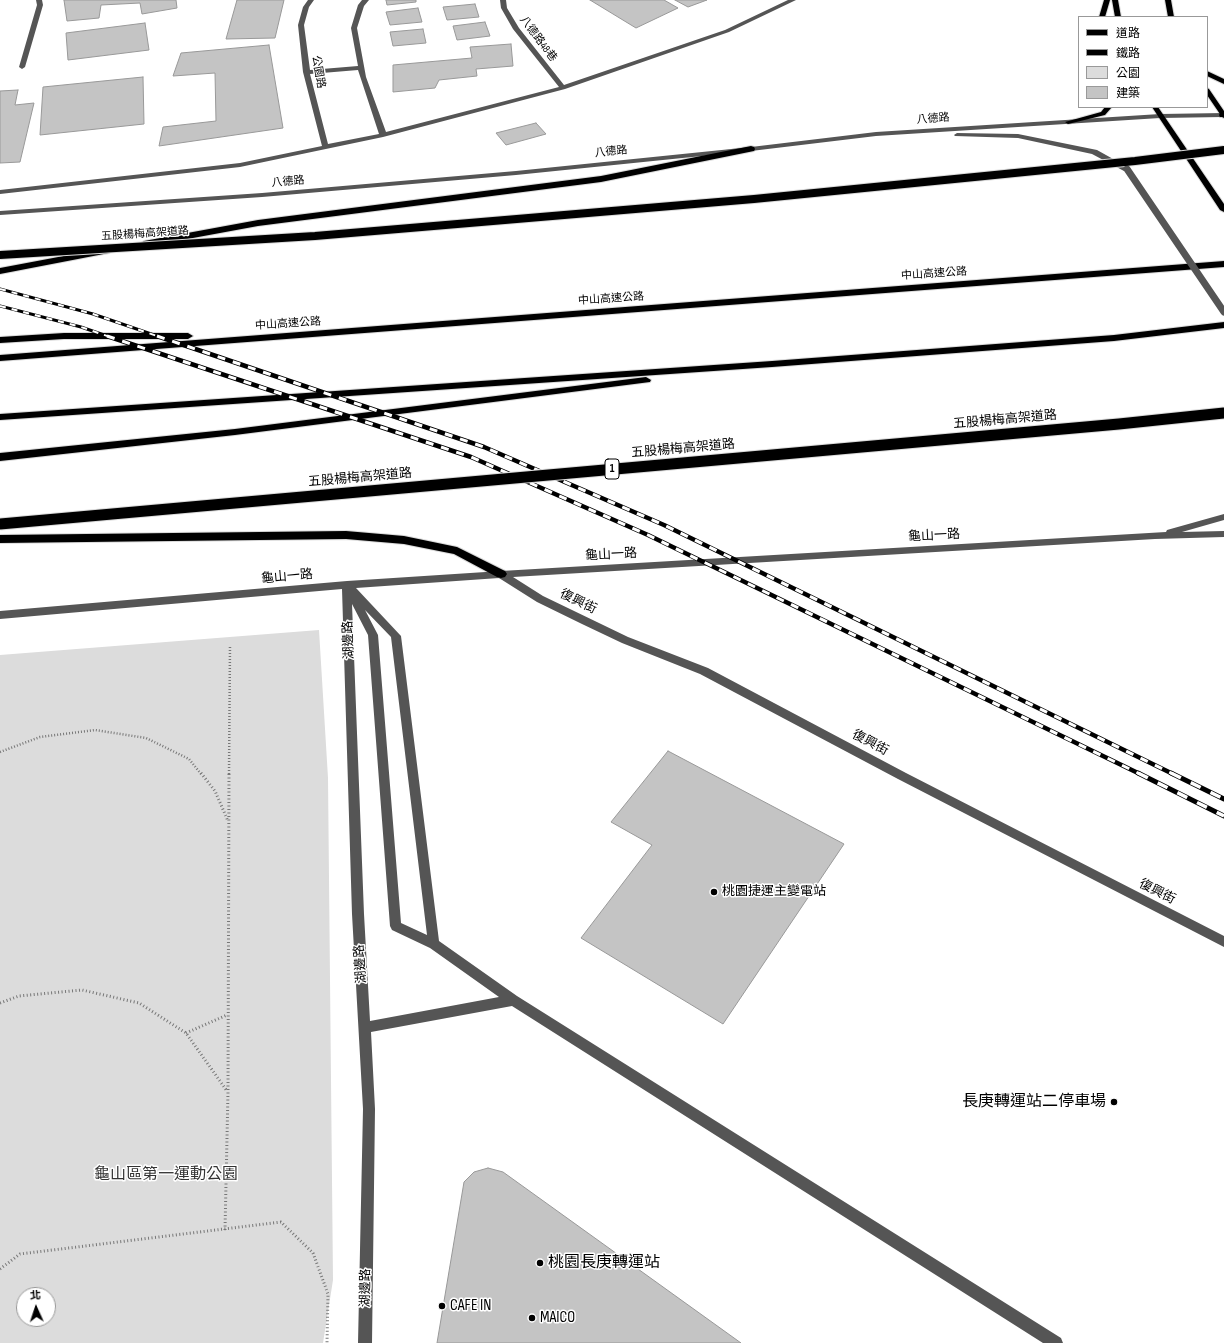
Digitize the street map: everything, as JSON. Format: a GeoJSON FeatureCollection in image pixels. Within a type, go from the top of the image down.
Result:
{"type":"FeatureCollection","features":[{"type":"Feature","properties":{"kind":"highway"},"geometry":{"type":"LineString","coordinates":[[1208,74],[1224,82]]}},
{"type":"Feature","properties":{"kind":"highway"},"geometry":{"type":"LineString","coordinates":[[0,271],[258,223],[601,179],[751,150]]}},
{"type":"Feature","properties":{"kind":"highway","name":"五股楊梅高架道路"},"geometry":{"type":"LineString","coordinates":[[0,255],[315,236],[746,200],[1135,161],[1224,150]]}},
{"type":"Feature","properties":{"kind":"highway","name":"中山高速公路"},"geometry":{"type":"LineString","coordinates":[[0,358],[1224,264]]}},
{"type":"Feature","properties":{"kind":"highway"},"geometry":{"type":"LineString","coordinates":[[0,417],[772,364],[1114,338],[1224,325]]}},
{"type":"Feature","properties":{"kind":"highway"},"geometry":{"type":"LineString","coordinates":[[0,340],[64,336],[277,336]]}},
{"type":"Feature","properties":{"kind":"highway"},"geometry":{"type":"LineString","coordinates":[[0,456],[235,432],[772,364]]}},
{"type":"Feature","properties":{"kind":"highway","name":"五股楊梅高架道路"},"geometry":{"type":"LineString","coordinates":[[0,524],[1111,425],[1224,413]]}},
{"type":"Feature","properties":{"kind":"highway"},"geometry":{"type":"LineString","coordinates":[[0,539],[346,535],[404,540],[457,551],[501,574]]}},
{"type":"Feature","properties":{"kind":"main road"},"geometry":{"type":"LineString","coordinates":[[1102,16],[1107,0]]}},
{"type":"Feature","properties":{"kind":"main road"},"geometry":{"type":"LineString","coordinates":[[1115,0],[1118,16]]}},
{"type":"Feature","properties":{"kind":"main road"},"geometry":{"type":"LineString","coordinates":[[1168,0],[1172,16]]}},
{"type":"Feature","properties":{"kind":"main road"},"geometry":{"type":"LineString","coordinates":[[1208,91],[1224,115]]}},
{"type":"Feature","properties":{"kind":"main road"},"geometry":{"type":"LineString","coordinates":[[1068,122],[1103,114],[1108,108]]}},
{"type":"Feature","properties":{"kind":"main road"},"geometry":{"type":"LineString","coordinates":[[1156,108],[1172,135],[1224,210]]}},
{"type":"Feature","properties":{"kind":"street"},"geometry":{"type":"LineString","coordinates":[[22,67],[40,5],[39,0]]}},
{"type":"Feature","properties":{"kind":"street","name":"公園路"},"geometry":{"type":"LineString","coordinates":[[311,0],[306,7],[301,25],[306,72],[326,148]]}},
{"type":"Feature","properties":{"kind":"street"},"geometry":{"type":"LineString","coordinates":[[366,0],[361,5],[354,28],[363,77],[383,135]]}},
{"type":"Feature","properties":{"kind":"street","name":"八德路48巷"},"geometry":{"type":"LineString","coordinates":[[503,0],[504,8],[516,29],[563,88]]}},
{"type":"Feature","properties":{"kind":"street","name":"八德路"},"geometry":{"type":"LineString","coordinates":[[0,192],[240,165],[383,135],[563,88],[727,31],[793,0]]}},
{"type":"Feature","properties":{"kind":"street"},"geometry":{"type":"LineString","coordinates":[[306,72],[361,68]]}},
{"type":"Feature","properties":{"kind":"street","name":"八德路"},"geometry":{"type":"LineString","coordinates":[[0,213],[278,194],[516,173],[751,150],[876,134],[1160,116],[1224,115]]}},
{"type":"Feature","properties":{"kind":"street"},"geometry":{"type":"LineString","coordinates":[[876,134],[1018,136],[1094,152],[1127,169],[1224,312]]}},
{"type":"Feature","properties":{"kind":"street"},"geometry":{"type":"LineString","coordinates":[[1154,536],[1224,517]]}},
{"type":"Feature","properties":{"kind":"street","name":"龜山一路"},"geometry":{"type":"LineString","coordinates":[[0,614],[348,585],[501,574],[1154,536],[1224,534]]}},
{"type":"Feature","properties":{"kind":"street","name":"復興街"},"geometry":{"type":"LineString","coordinates":[[501,574],[540,599],[605,630],[704,671],[902,776],[1224,942]]}},
{"type":"Feature","properties":{"kind":"street"},"geometry":{"type":"LineString","coordinates":[[348,585],[396,636],[434,944]]}},
{"type":"Feature","properties":{"kind":"street"},"geometry":{"type":"LineString","coordinates":[[348,585],[373,635],[396,926],[434,944],[513,1000],[1056,1343]]}},
{"type":"Feature","properties":{"kind":"street","name":"湖邊路"},"geometry":{"type":"LineString","coordinates":[[348,585],[358,914],[365,1027],[368,1109],[365,1343]]}},
{"type":"Feature","properties":{"kind":"street"},"geometry":{"type":"LineString","coordinates":[[365,1027],[513,1000]]}},
{"type":"Feature","properties":{"kind":"path"},"geometry":{"type":"LineString","coordinates":[[225,1230],[228,1092],[228,822],[230,645]]}},
{"type":"Feature","properties":{"kind":"path"},"geometry":{"type":"LineString","coordinates":[[0,752],[40,737],[95,730],[146,738],[189,759],[215,791],[228,822]]}},
{"type":"Feature","properties":{"kind":"path"},"geometry":{"type":"LineString","coordinates":[[0,1003],[19,996],[82,990],[139,1003],[186,1033],[228,1092]]}},
{"type":"Feature","properties":{"kind":"path"},"geometry":{"type":"LineString","coordinates":[[186,1033],[228,1015]]}},
{"type":"Feature","properties":{"kind":"path"},"geometry":{"type":"LineString","coordinates":[[0,1270],[20,1254],[281,1222],[313,1254],[328,1294],[327,1343]]}},
{"type":"Feature","properties":{"kind":"green space","name":"龜山區第一運動公園"},"geometry":{"type":"Polygon","coordinates":[[[319,630],[328,778],[333,1280],[323,1343],[0,1343],[0,655],[319,630]]]}},
{"type":"Feature","properties":{"kind":"building"},"geometry":{"type":"Polygon","coordinates":[[[64,0],[176,0],[177,8],[142,14],[140,3],[101,5],[99,18],[67,21],[64,0]]]}},
{"type":"Feature","properties":{"kind":"building"},"geometry":{"type":"Polygon","coordinates":[[[237,0],[284,0],[275,38],[226,39],[237,0]]]}},
{"type":"Feature","properties":{"kind":"building"},"geometry":{"type":"Polygon","coordinates":[[[386,0],[416,0],[416,2],[387,5],[386,0]]]}},
{"type":"Feature","properties":{"kind":"building"},"geometry":{"type":"Polygon","coordinates":[[[590,0],[664,0],[678,8],[636,28],[590,0]]]}},
{"type":"Feature","properties":{"kind":"building"},"geometry":{"type":"Polygon","coordinates":[[[675,0],[707,0],[688,7],[675,0]]]}},
{"type":"Feature","properties":{"kind":"building"},"geometry":{"type":"Polygon","coordinates":[[[475,4],[479,17],[447,20],[443,7],[475,4]]]}},
{"type":"Feature","properties":{"kind":"building"},"geometry":{"type":"Polygon","coordinates":[[[418,8],[422,22],[390,25],[386,12],[418,8]]]}},
{"type":"Feature","properties":{"kind":"building"},"geometry":{"type":"Polygon","coordinates":[[[485,22],[490,36],[457,40],[453,26],[485,22]]]}},
{"type":"Feature","properties":{"kind":"building"},"geometry":{"type":"Polygon","coordinates":[[[145,23],[149,50],[68,60],[66,33],[145,23]]]}},
{"type":"Feature","properties":{"kind":"building"},"geometry":{"type":"Polygon","coordinates":[[[423,29],[426,43],[393,46],[390,32],[423,29]]]}},
{"type":"Feature","properties":{"kind":"building"},"geometry":{"type":"Polygon","coordinates":[[[511,44],[513,66],[476,69],[477,76],[439,80],[435,88],[393,92],[393,65],[472,58],[470,47],[511,44]]]}},
{"type":"Feature","properties":{"kind":"building"},"geometry":{"type":"Polygon","coordinates":[[[269,45],[283,128],[159,146],[163,127],[216,121],[215,73],[173,76],[181,53],[269,45]]]}},
{"type":"Feature","properties":{"kind":"building"},"geometry":{"type":"Polygon","coordinates":[[[143,77],[144,124],[40,135],[43,87],[143,77]]]}},
{"type":"Feature","properties":{"kind":"building"},"geometry":{"type":"Polygon","coordinates":[[[18,90],[15,105],[34,103],[20,162],[0,163],[0,91],[18,90]]]}},
{"type":"Feature","properties":{"kind":"building"},"geometry":{"type":"Polygon","coordinates":[[[536,123],[546,134],[506,145],[496,133],[536,123]]]}},
{"type":"Feature","properties":{"kind":"building","name":"桃園捷運主變電站"},"geometry":{"type":"Polygon","coordinates":[[[668,751],[844,844],[723,1024],[581,938],[652,845],[611,822],[668,751]]]}},
{"type":"Feature","properties":{"kind":"building","name":"桃園長庚轉運站"},"geometry":{"type":"Polygon","coordinates":[[[488,1168],[503,1172],[741,1343],[437,1343],[464,1182],[474,1172],[488,1168]]]}},
{"type":"Feature","properties":{"kind":"railway"},"geometry":{"type":"LineString","coordinates":[[0,289],[93,314],[160,337]]}},
{"type":"Feature","properties":{"kind":"railway"},"geometry":{"type":"LineString","coordinates":[[0,306],[81,327],[110,337]]}},
{"type":"Feature","properties":{"kind":"railway"},"geometry":{"type":"LineString","coordinates":[[157,336],[484,447],[664,525],[1173,774]]}},
{"type":"Feature","properties":{"kind":"railway"},"geometry":{"type":"LineString","coordinates":[[110,337],[471,457],[648,535],[1140,774]]}},
{"type":"Feature","properties":{"kind":"railway"},"geometry":{"type":"LineString","coordinates":[[1171,773],[1224,799]]}},
{"type":"Feature","properties":{"kind":"railway"},"geometry":{"type":"LineString","coordinates":[[1140,774],[1224,816]]}},
{"type":"Feature","properties":{"kind":"place","name":"桃園捷運主變電站"},"geometry":{"type":"Point","coordinates":[714,892]}},
{"type":"Feature","properties":{"kind":"place","name":"長庚轉運站二停車場"},"geometry":{"type":"Point","coordinates":[1114,1102]}},
{"type":"Feature","properties":{"kind":"place","name":"桃園長庚轉運站"},"geometry":{"type":"Point","coordinates":[540,1263]}},
{"type":"Feature","properties":{"kind":"place","name":"CAFE IN"},"geometry":{"type":"Point","coordinates":[442,1306]}},
{"type":"Feature","properties":{"kind":"place","name":"MAICO"},"geometry":{"type":"Point","coordinates":[532,1318]}}]}
